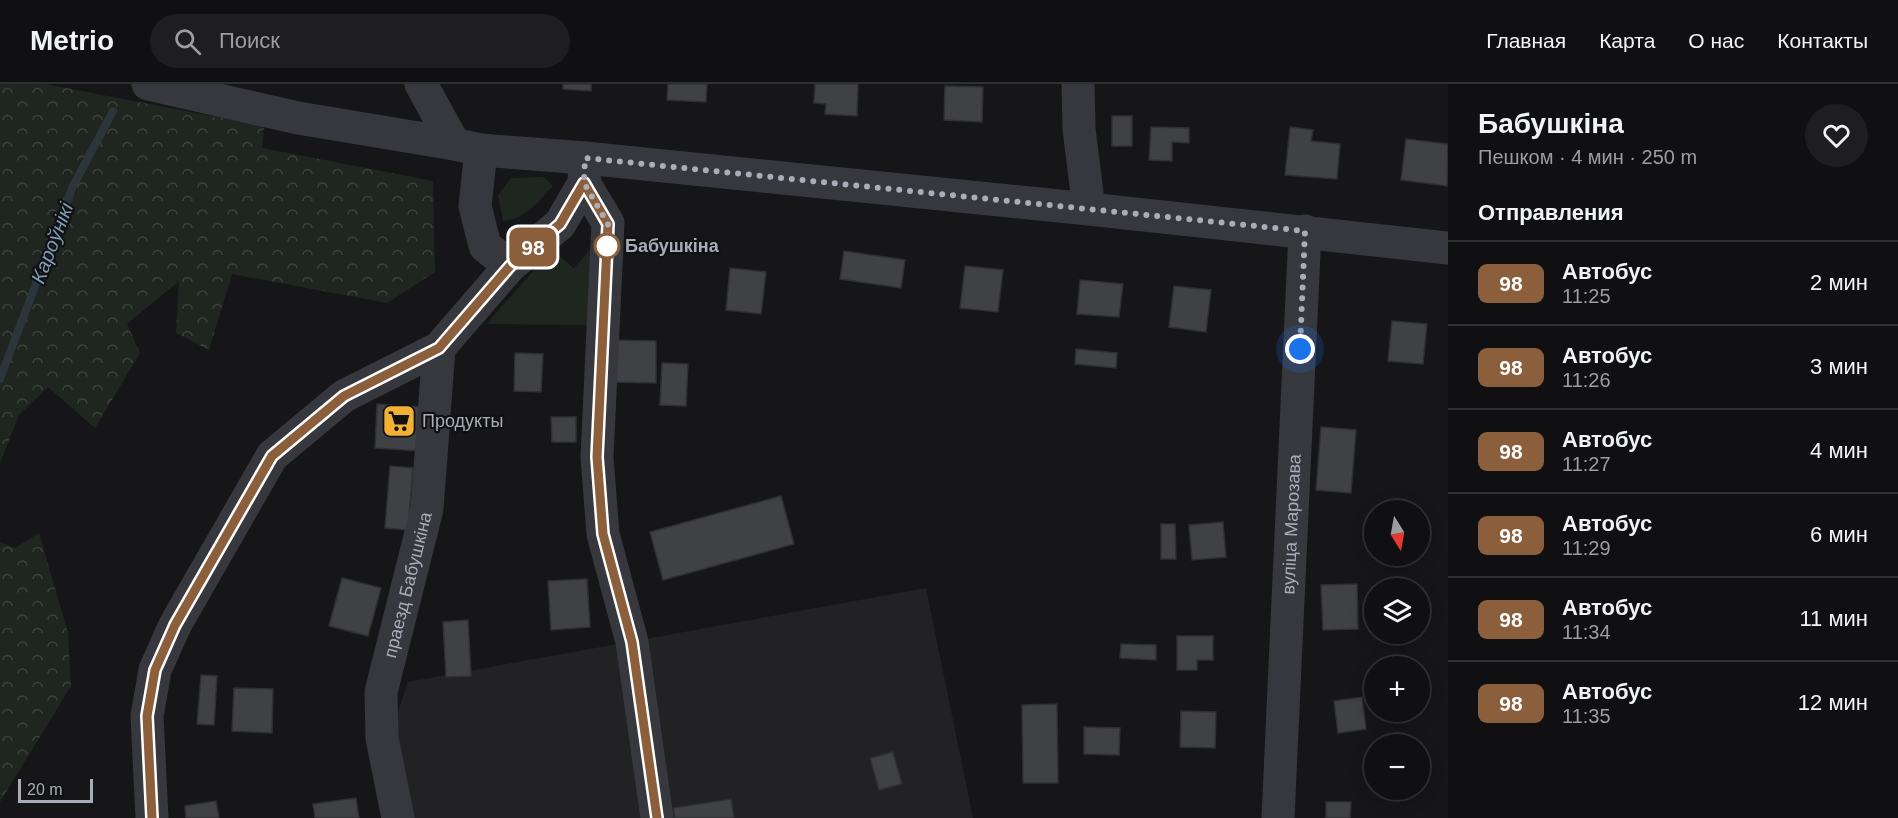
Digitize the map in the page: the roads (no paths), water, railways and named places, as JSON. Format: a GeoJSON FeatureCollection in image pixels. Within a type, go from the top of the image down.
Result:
{"type":"FeatureCollection","features":[{"type":"Feature","properties":{"kind":"street"},"geometry":{"type":"LineString","coordinates":[[148,84],[298,118],[584,170],[1089,209],[1448,248]]}},
{"type":"Feature","properties":{"kind":"street"},"geometry":{"type":"LineString","coordinates":[[421,84],[467,147],[475,206],[484,246],[510,266]]}},
{"type":"Feature","properties":{"kind":"street"},"geometry":{"type":"LineString","coordinates":[[1078,84],[1079,129],[1089,209]]}},
{"type":"Feature","properties":{"kind":"street"},"geometry":{"type":"LineString","coordinates":[[152,818],[147,716],[155,670],[175,625],[272,456],[344,396],[439,348],[510,266],[560,224],[584,170]]}},
{"type":"Feature","properties":{"kind":"street"},"geometry":{"type":"LineString","coordinates":[[584,170],[608,224],[597,457],[603,534],[632,642],[657,818]]}},
{"type":"Feature","properties":{"kind":"street","name":"вуліца Марозава"},"geometry":{"type":"LineString","coordinates":[[1278,818],[1305,231]]}},
{"type":"Feature","properties":{"kind":"street","name":"праезд Бабушкіна"},"geometry":{"type":"LineString","coordinates":[[398,818],[382,738],[381,692],[427,509],[439,348]]}},
{"type":"Feature","properties":{"kind":"waterway","name":"Кароўнікі"},"geometry":{"type":"LineString","coordinates":[[0,379],[73,186],[113,111]]}},
{"type":"Feature","properties":{"kind":"place","name":"Бабушкіна"},"geometry":{"type":"Point","coordinates":[607,246]}},
{"type":"Feature","properties":{"kind":"place","name":"Продукты"},"geometry":{"type":"Point","coordinates":[399,421]}}]}
